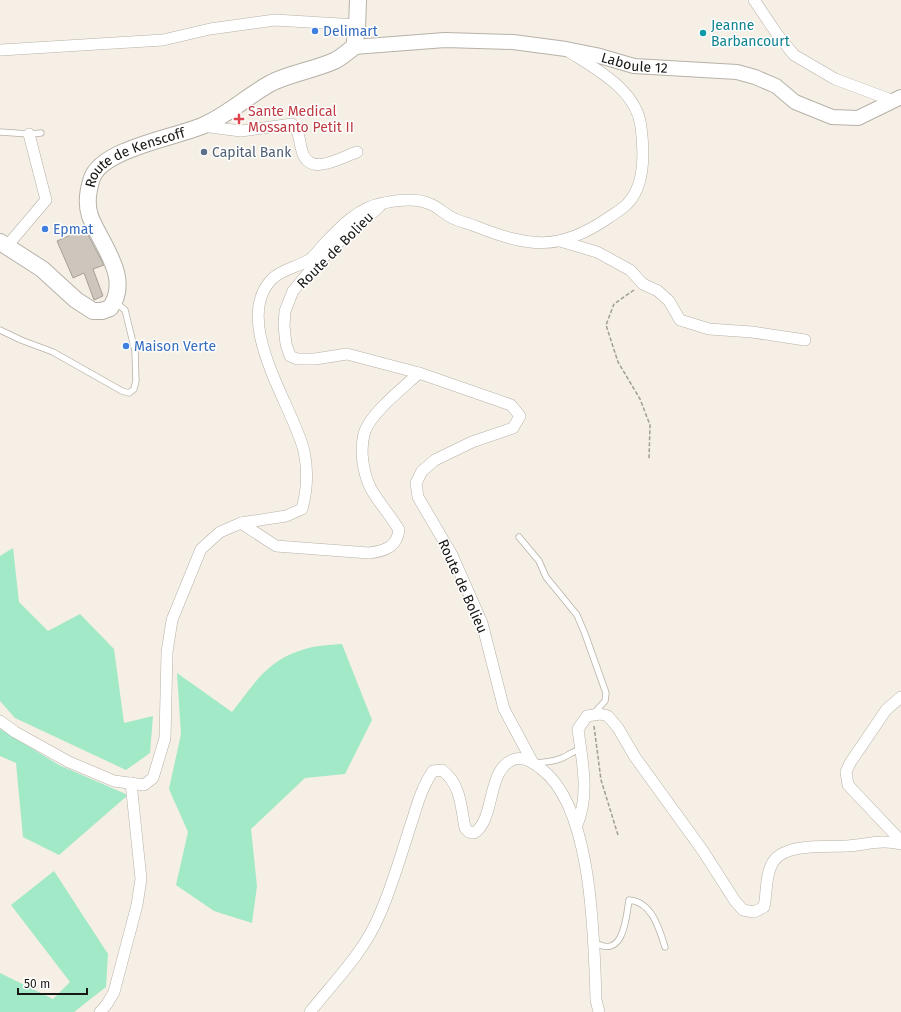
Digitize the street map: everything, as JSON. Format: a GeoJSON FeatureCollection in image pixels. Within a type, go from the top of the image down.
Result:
{"type":"FeatureCollection","features":[{"type":"Feature","properties":{"kind":"main road"},"geometry":{"type":"LineString","coordinates":[[354,47],[358,0]]}},
{"type":"Feature","properties":{"kind":"main road","name":"Route de Kenscoff"},"geometry":{"type":"LineString","coordinates":[[114,302],[118,290],[115,268],[90,215],[87,194],[93,176],[107,161],[125,151],[202,126],[229,112],[254,93],[272,82],[335,61],[354,47]]}},
{"type":"Feature","properties":{"kind":"main road"},"geometry":{"type":"LineString","coordinates":[[3,244],[42,269],[76,300],[93,311],[106,310],[110,308],[114,302]]}},
{"type":"Feature","properties":{"kind":"street"},"geometry":{"type":"LineString","coordinates":[[754,0],[777,34],[794,54],[835,78],[898,99]]}},
{"type":"Feature","properties":{"kind":"street"},"geometry":{"type":"LineString","coordinates":[[0,50],[163,40],[210,29],[275,20],[357,25]]}},
{"type":"Feature","properties":{"kind":"street","name":"Laboule 12"},"geometry":{"type":"LineString","coordinates":[[354,47],[445,40],[513,42],[596,55],[634,66],[737,72],[755,77],[776,86],[795,102],[832,117],[858,118],[898,99]]}},
{"type":"Feature","properties":{"kind":"street"},"geometry":{"type":"LineString","coordinates":[[0,721],[15,732],[69,762],[114,781],[144,785],[153,778],[165,738],[167,652],[172,620],[201,549],[220,532],[241,523],[286,516],[302,509],[305,498],[306,480],[304,452],[295,426],[263,350],[258,314],[262,295],[272,279],[295,265],[309,260],[340,227],[360,211],[384,203],[413,200],[430,203],[454,219],[489,232],[538,244],[560,241],[587,231],[630,202],[638,184],[644,153],[641,122],[629,98],[606,76],[566,50]]}},
{"type":"Feature","properties":{"kind":"street"},"geometry":{"type":"LineString","coordinates":[[202,126],[241,131],[292,124],[298,130],[303,157],[309,164],[317,166],[358,152]]}},
{"type":"Feature","properties":{"kind":"street"},"geometry":{"type":"LineString","coordinates":[[3,244],[46,200],[29,134]]}},
{"type":"Feature","properties":{"kind":"street","name":"Route de Bolieu"},"geometry":{"type":"LineString","coordinates":[[384,203],[340,241],[308,273],[293,291],[285,311],[284,326],[286,344],[290,356],[297,360],[347,354],[420,373],[511,405],[520,416],[512,428],[472,442],[435,460],[422,471],[416,483],[418,497],[452,555],[482,623],[504,709],[533,763]]}},
{"type":"Feature","properties":{"kind":"street"},"geometry":{"type":"LineString","coordinates":[[560,241],[597,252],[630,270],[643,284],[658,291],[669,302],[680,320],[709,329],[752,332],[805,340]]}},
{"type":"Feature","properties":{"kind":"street"},"geometry":{"type":"LineString","coordinates":[[241,523],[276,546],[369,553],[384,551],[393,545],[398,536],[399,530],[372,489],[363,465],[365,431],[382,407],[420,373]]}},
{"type":"Feature","properties":{"kind":"street"},"geometry":{"type":"LineString","coordinates":[[901,697],[886,710],[850,763],[846,772],[848,785],[901,843]]}},
{"type":"Feature","properties":{"kind":"street"},"geometry":{"type":"LineString","coordinates":[[577,825],[583,811],[586,789],[578,729],[588,716],[594,714],[608,716],[618,728],[635,757],[704,851],[735,901],[743,910],[754,912],[764,907],[768,873],[772,862],[777,856],[796,849],[848,846],[874,841],[901,843]]}},
{"type":"Feature","properties":{"kind":"street"},"geometry":{"type":"LineString","coordinates":[[310,1012],[368,938],[379,916],[427,779],[433,771],[442,770],[454,783],[462,804],[465,828],[469,832],[474,833],[481,826],[499,773],[506,765],[515,759],[533,763],[552,776],[577,825],[580,842],[586,860],[594,942],[596,1000],[599,1012]]}},
{"type":"Feature","properties":{"kind":"street"},"geometry":{"type":"LineString","coordinates":[[100,1012],[108,1004],[114,992],[137,905],[141,879],[131,783]]}},
{"type":"Feature","properties":{"kind":"lane"},"geometry":{"type":"LineString","coordinates":[[0,132],[29,134],[41,133]]}},
{"type":"Feature","properties":{"kind":"lane"},"geometry":{"type":"LineString","coordinates":[[0,330],[53,352],[122,391],[129,393],[134,389],[136,381],[135,351],[125,310],[114,302]]}},
{"type":"Feature","properties":{"kind":"lane"},"geometry":{"type":"LineString","coordinates":[[519,537],[539,561],[546,577],[576,615],[585,634],[606,693],[605,701],[594,714]]}},
{"type":"Feature","properties":{"kind":"lane"},"geometry":{"type":"LineString","coordinates":[[533,763],[548,762],[580,750]]}},
{"type":"Feature","properties":{"kind":"lane"},"geometry":{"type":"LineString","coordinates":[[594,942],[603,948],[612,947],[622,937],[629,900],[636,900],[650,910],[660,929],[665,947]]}},
{"type":"Feature","properties":{"kind":"path"},"geometry":{"type":"LineString","coordinates":[[643,284],[614,304],[606,325],[618,362],[640,399],[650,425],[649,460]]}},
{"type":"Feature","properties":{"kind":"path"},"geometry":{"type":"LineString","coordinates":[[594,714],[602,780],[618,835]]}},
{"type":"Feature","properties":{"kind":"green space"},"geometry":{"type":"Polygon","coordinates":[[[13,548],[19,602],[48,631],[80,614],[114,649],[124,723],[153,716],[150,753],[126,770],[15,718],[0,701],[0,556],[13,548]]]}},
{"type":"Feature","properties":{"kind":"green space"},"geometry":{"type":"Polygon","coordinates":[[[342,644],[372,720],[345,774],[305,778],[251,829],[257,886],[252,923],[214,911],[176,885],[188,832],[169,789],[181,734],[177,673],[232,712],[255,682],[271,666],[281,659],[310,648],[324,645],[342,644]]]}},
{"type":"Feature","properties":{"kind":"green space"},"geometry":{"type":"Polygon","coordinates":[[[0,729],[59,765],[128,795],[59,855],[23,837],[16,763],[0,756],[0,729]]]}},
{"type":"Feature","properties":{"kind":"green space"},"geometry":{"type":"Polygon","coordinates":[[[54,871],[108,954],[106,987],[74,1012],[0,1012],[0,973],[53,999],[70,982],[11,905],[54,871]]]}},
{"type":"Feature","properties":{"kind":"building"},"geometry":{"type":"Polygon","coordinates":[[[85,229],[104,265],[93,269],[103,296],[94,300],[84,273],[73,278],[57,241],[85,229]]]}},
{"type":"Feature","properties":{"kind":"place","name":"Delimart"},"geometry":{"type":"Point","coordinates":[315,31]}},
{"type":"Feature","properties":{"kind":"place","name":"Jeanne Barbancourt"},"geometry":{"type":"Point","coordinates":[703,33]}},
{"type":"Feature","properties":{"kind":"place","name":"Sante Medical Mossanto Petit II"},"geometry":{"type":"Point","coordinates":[239,119]}},
{"type":"Feature","properties":{"kind":"place","name":"Capital Bank"},"geometry":{"type":"Point","coordinates":[204,152]}},
{"type":"Feature","properties":{"kind":"place","name":"Epmat"},"geometry":{"type":"Point","coordinates":[45,229]}},
{"type":"Feature","properties":{"kind":"place","name":"Maison Verte"},"geometry":{"type":"Point","coordinates":[126,346]}}]}
